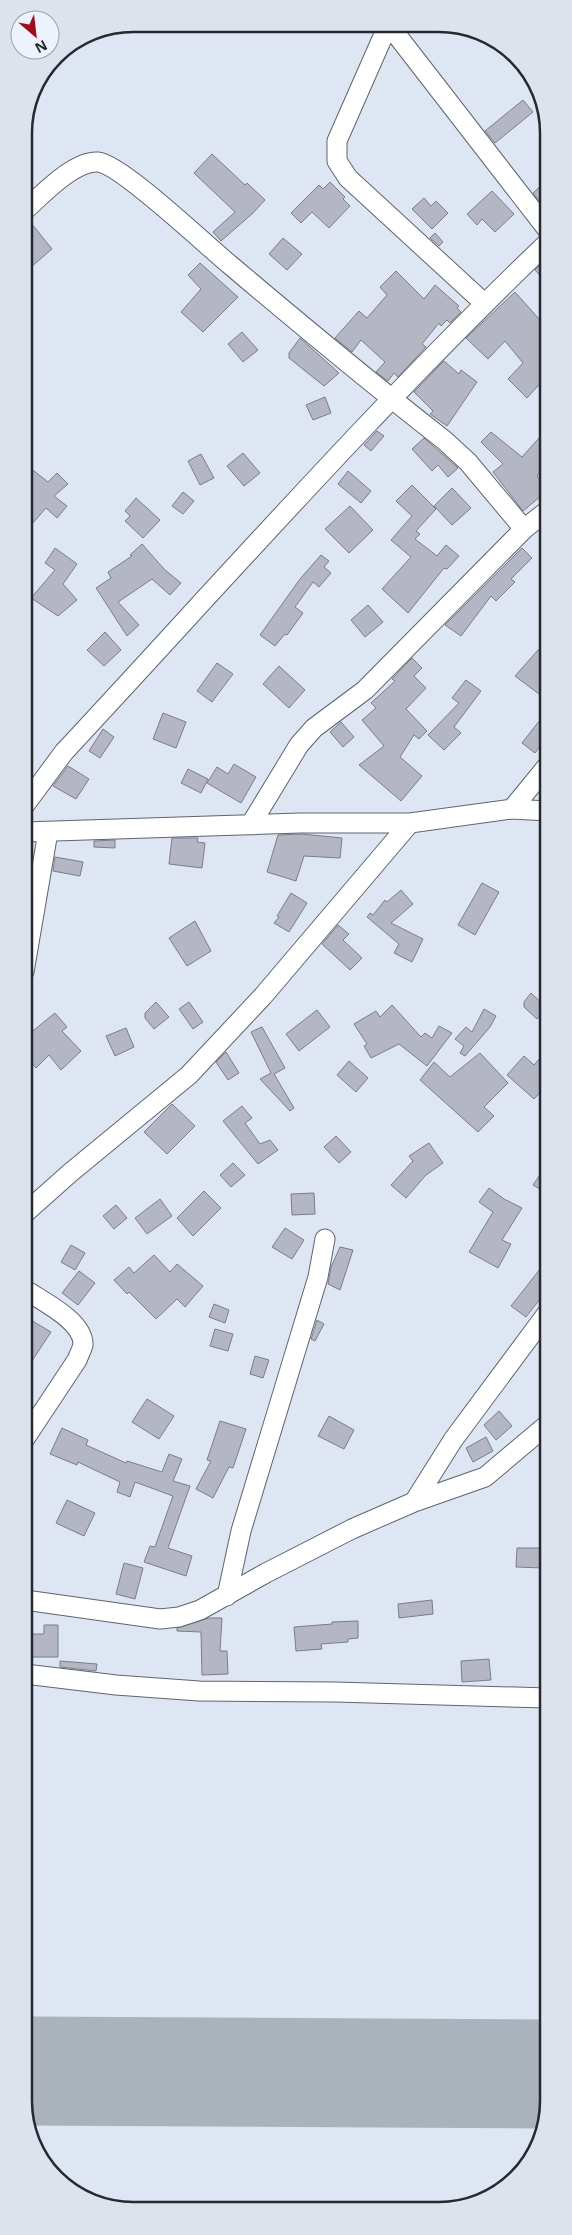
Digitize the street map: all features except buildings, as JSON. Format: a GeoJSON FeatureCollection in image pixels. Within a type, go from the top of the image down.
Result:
{"type":"FeatureCollection","features":[{"type":"Feature","properties":{"kind":"street"},"geometry":{"type":"LineString","coordinates":[[385,32],[337,141],[337,161],[348,178],[484,303]]}},
{"type":"Feature","properties":{"kind":"street"},"geometry":{"type":"LineString","coordinates":[[393,32],[540,220]]}},
{"type":"Feature","properties":{"kind":"street"},"geometry":{"type":"LineString","coordinates":[[33,203],[74,168],[89,163],[99,162],[123,174],[392,399],[444,440],[468,462],[524,530]]}},
{"type":"Feature","properties":{"kind":"street"},"geometry":{"type":"LineString","coordinates":[[33,794],[64,752],[392,399],[484,303],[540,251]]}},
{"type":"Feature","properties":{"kind":"street"},"geometry":{"type":"LineString","coordinates":[[251,824],[299,745],[314,728],[366,690],[524,530],[540,517]]}},
{"type":"Feature","properties":{"kind":"street"},"geometry":{"type":"LineString","coordinates":[[512,809],[540,775]]}},
{"type":"Feature","properties":{"kind":"street"},"geometry":{"type":"LineString","coordinates":[[33,832],[300,822],[410,823],[512,809],[540,811]]}},
{"type":"Feature","properties":{"kind":"street"},"geometry":{"type":"LineString","coordinates":[[32,1206],[189,1075],[264,996],[410,823]]}},
{"type":"Feature","properties":{"kind":"street"},"geometry":{"type":"LineString","coordinates":[[33,922],[48,832]]}},
{"type":"Feature","properties":{"kind":"street"},"geometry":{"type":"LineString","coordinates":[[227,1596],[241,1531],[318,1277],[325,1239]]}},
{"type":"Feature","properties":{"kind":"street"},"geometry":{"type":"LineString","coordinates":[[32,1295],[75,1324],[81,1333],[83,1345],[77,1360],[32,1427]]}},
{"type":"Feature","properties":{"kind":"street"},"geometry":{"type":"LineString","coordinates":[[414,1502],[453,1440],[539,1324]]}},
{"type":"Feature","properties":{"kind":"street"},"geometry":{"type":"LineString","coordinates":[[32,1601],[160,1619],[179,1617],[200,1610],[310,1550],[414,1502],[485,1477],[539,1431]]}},
{"type":"Feature","properties":{"kind":"street"},"geometry":{"type":"LineString","coordinates":[[32,1675],[116,1685],[199,1691],[355,1692],[539,1698]]}},
{"type":"Feature","properties":{"kind":"runway"},"geometry":{"type":"LineString","coordinates":[[32,2071],[539,2074]]}}]}
